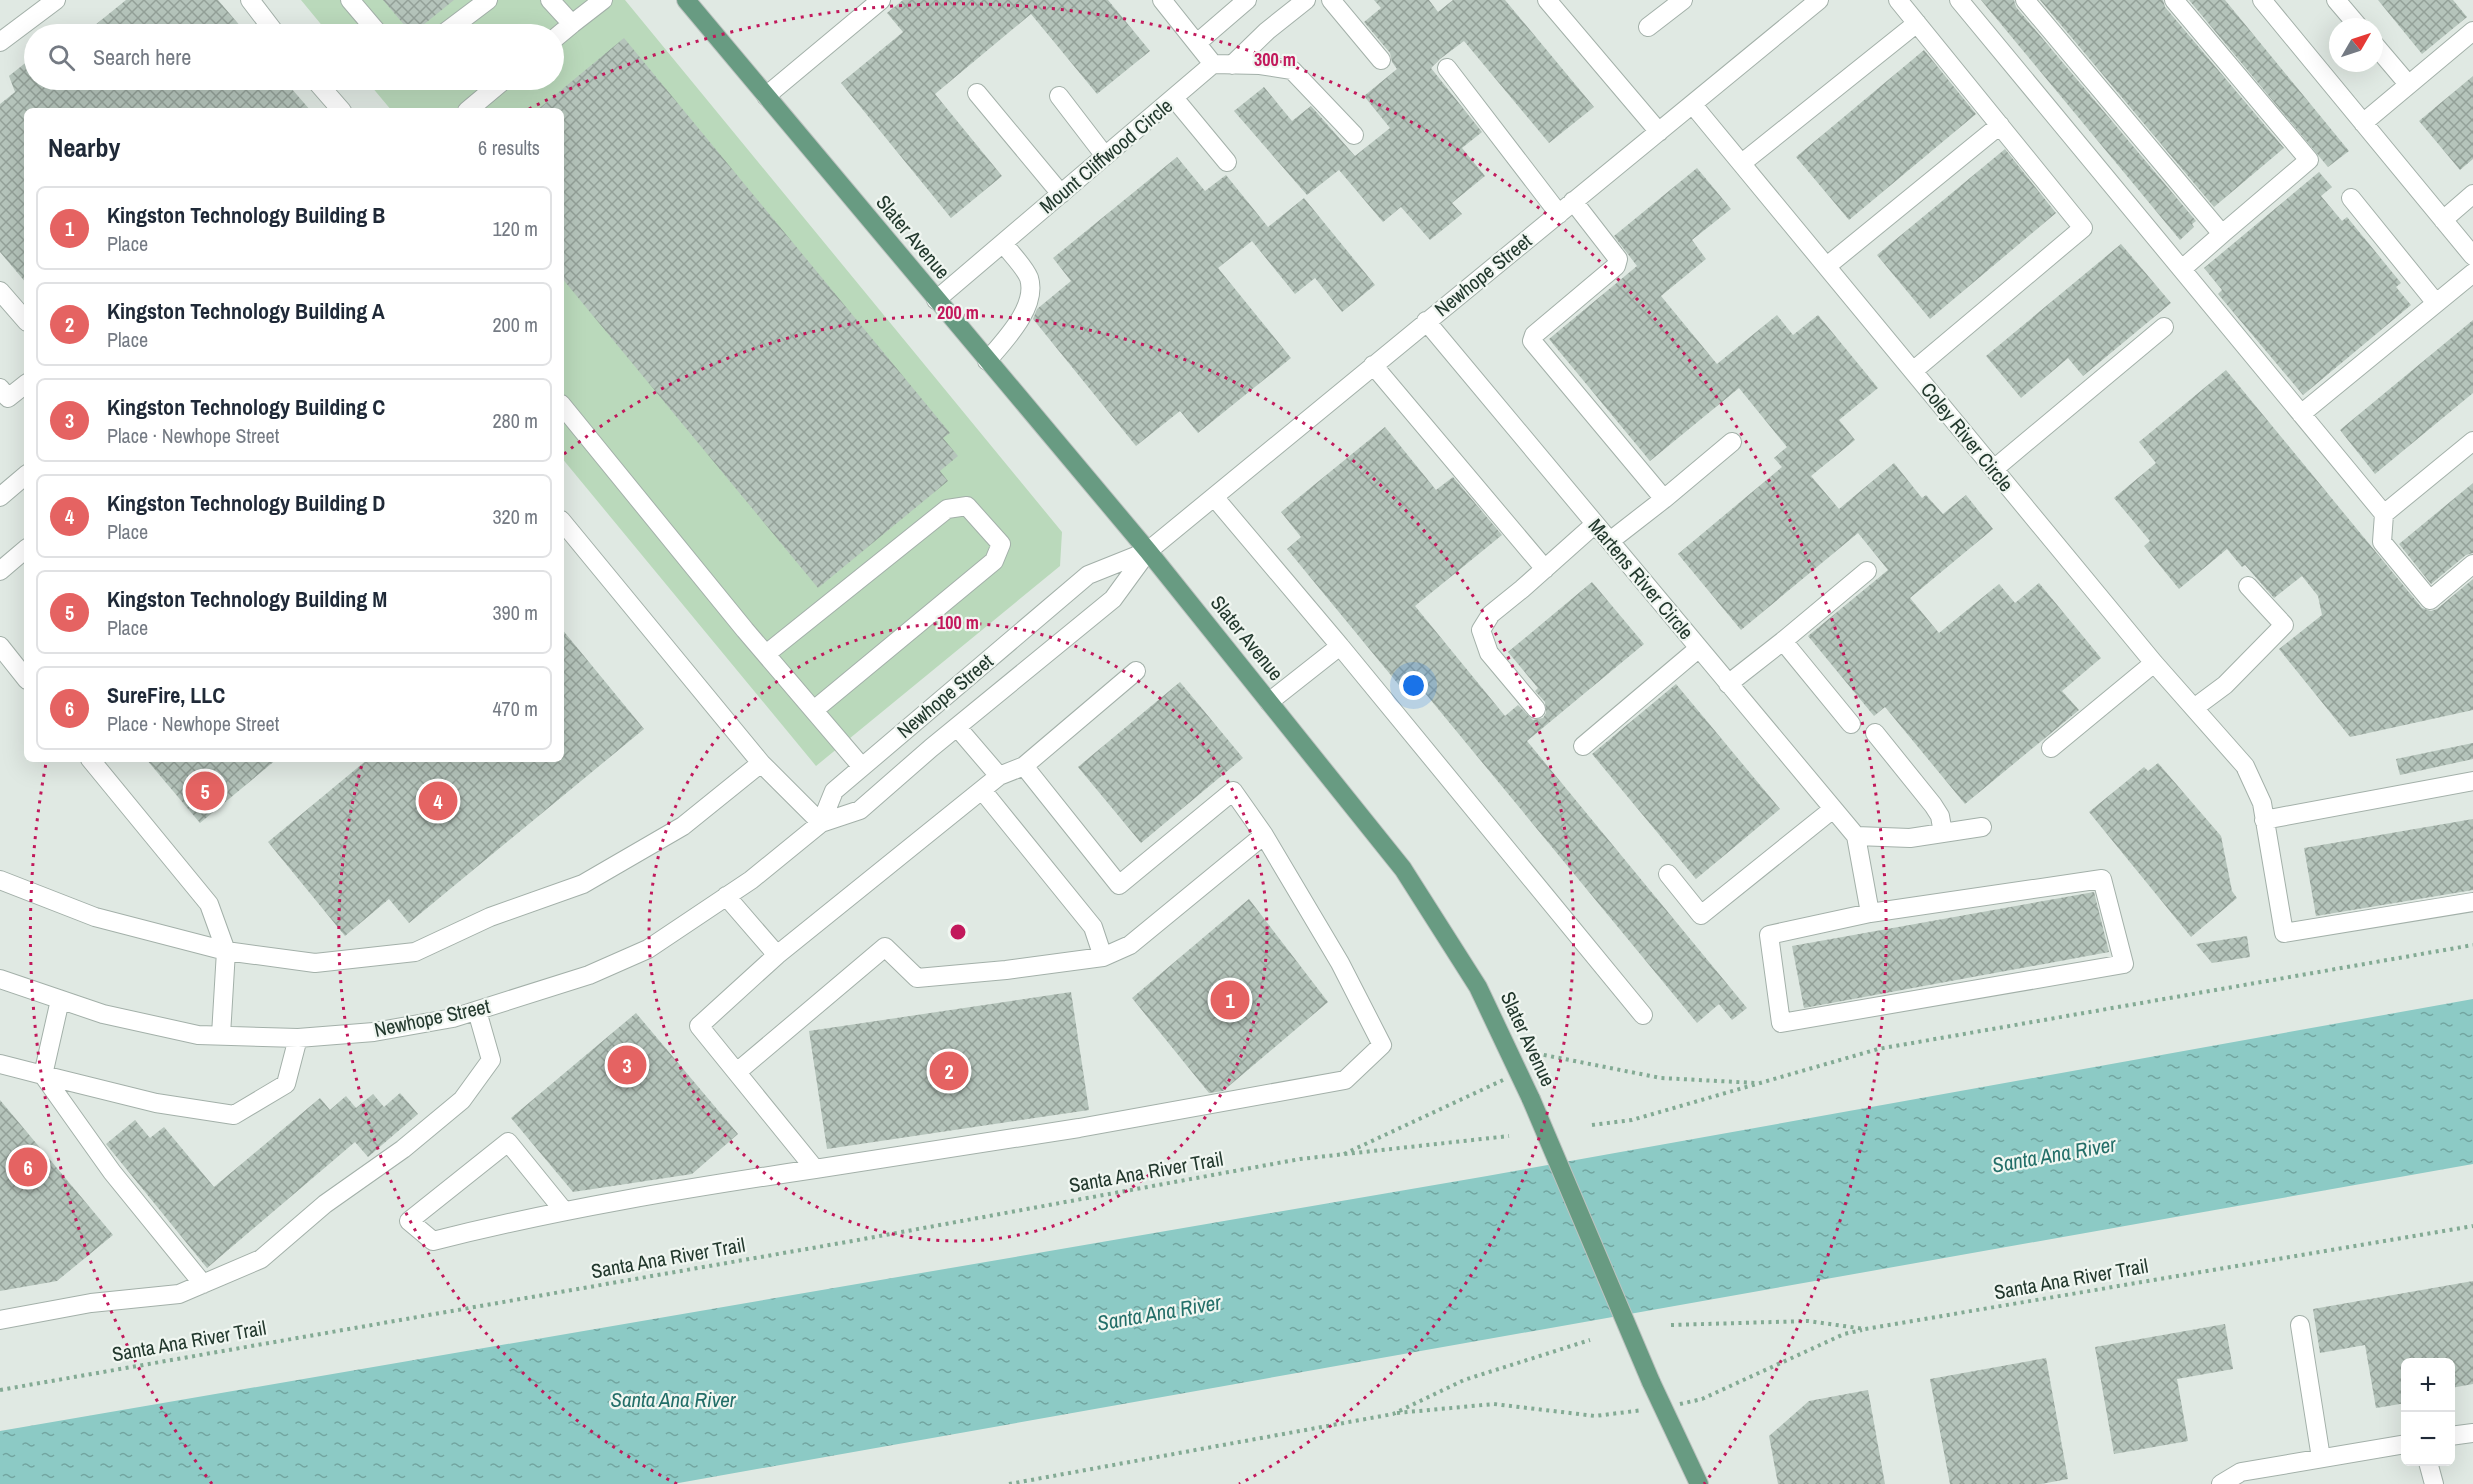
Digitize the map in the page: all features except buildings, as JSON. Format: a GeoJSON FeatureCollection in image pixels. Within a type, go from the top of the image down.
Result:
{"type":"FeatureCollection","features":[{"type":"Feature","properties":{"kind":"main road","name":"Slater Avenue"},"geometry":{"type":"LineString","coordinates":[[690,1],[766,96],[1148,551],[1403,869],[1478,987],[1509,1048],[1662,1408],[1699,1484]]}},
{"type":"Feature","properties":{"kind":"street"},"geometry":{"type":"LineString","coordinates":[[0,42],[56,0]]}},
{"type":"Feature","properties":{"kind":"street"},"geometry":{"type":"LineString","coordinates":[[250,0],[268,24]]}},
{"type":"Feature","properties":{"kind":"street"},"geometry":{"type":"LineString","coordinates":[[350,0],[370,24]]}},
{"type":"Feature","properties":{"kind":"street"},"geometry":{"type":"LineString","coordinates":[[456,24],[488,0]]}},
{"type":"Feature","properties":{"kind":"street"},"geometry":{"type":"LineString","coordinates":[[550,0],[572,24]]}},
{"type":"Feature","properties":{"kind":"street"},"geometry":{"type":"LineString","coordinates":[[564,31],[603,0]]}},
{"type":"Feature","properties":{"kind":"street"},"geometry":{"type":"LineString","coordinates":[[766,96],[881,0]]}},
{"type":"Feature","properties":{"kind":"street"},"geometry":{"type":"LineString","coordinates":[[1162,0],[1213,64],[1271,66],[1292,70],[1354,135]]}},
{"type":"Feature","properties":{"kind":"street"},"geometry":{"type":"LineString","coordinates":[[1197,43],[1247,0]]}},
{"type":"Feature","properties":{"kind":"street"},"geometry":{"type":"LineString","coordinates":[[1232,65],[1267,31],[1306,0]]}},
{"type":"Feature","properties":{"kind":"street"},"geometry":{"type":"LineString","coordinates":[[1331,0],[1381,60]]}},
{"type":"Feature","properties":{"kind":"street"},"geometry":{"type":"LineString","coordinates":[[1547,0],[1659,132]]}},
{"type":"Feature","properties":{"kind":"street"},"geometry":{"type":"LineString","coordinates":[[1648,27],[1683,0]]}},
{"type":"Feature","properties":{"kind":"street","name":"Newhope Street"},"geometry":{"type":"LineString","coordinates":[[0,979],[103,1014],[198,1035],[298,1038],[374,1032],[453,1018],[589,975],[648,949],[751,880],[820,823],[860,810],[1113,598],[1148,551],[1819,0]]}},
{"type":"Feature","properties":{"kind":"street"},"geometry":{"type":"LineString","coordinates":[[1898,0],[2083,228],[1913,371]]}},
{"type":"Feature","properties":{"kind":"street"},"geometry":{"type":"LineString","coordinates":[[1959,0],[2384,513],[2382,542],[2430,600],[2473,564]]}},
{"type":"Feature","properties":{"kind":"street"},"geometry":{"type":"LineString","coordinates":[[2025,0],[2222,234]]}},
{"type":"Feature","properties":{"kind":"street"},"geometry":{"type":"LineString","coordinates":[[2174,0],[2309,160],[2182,269]]}},
{"type":"Feature","properties":{"kind":"street"},"geometry":{"type":"LineString","coordinates":[[2262,0],[2473,256]]}},
{"type":"Feature","properties":{"kind":"street"},"geometry":{"type":"LineString","coordinates":[[2336,0],[2351,18]]}},
{"type":"Feature","properties":{"kind":"street"},"geometry":{"type":"LineString","coordinates":[[1742,163],[1917,23]]}},
{"type":"Feature","properties":{"kind":"street"},"geometry":{"type":"LineString","coordinates":[[2363,123],[2473,31]]}},
{"type":"Feature","properties":{"kind":"street"},"geometry":{"type":"LineString","coordinates":[[2383,55],[2408,84]]}},
{"type":"Feature","properties":{"kind":"street","name":"Mount Cliffwood Circle"},"geometry":{"type":"LineString","coordinates":[[936,300],[1213,64]]}},
{"type":"Feature","properties":{"kind":"street"},"geometry":{"type":"LineString","coordinates":[[1448,68],[1558,214]]}},
{"type":"Feature","properties":{"kind":"street"},"geometry":{"type":"LineString","coordinates":[[324,90],[339,108]]}},
{"type":"Feature","properties":{"kind":"street"},"geometry":{"type":"LineString","coordinates":[[471,108],[492,90]]}},
{"type":"Feature","properties":{"kind":"street"},"geometry":{"type":"LineString","coordinates":[[977,93],[1061,194]]}},
{"type":"Feature","properties":{"kind":"street"},"geometry":{"type":"LineString","coordinates":[[1059,96],[1105,156]]}},
{"type":"Feature","properties":{"kind":"street"},"geometry":{"type":"LineString","coordinates":[[1174,98],[1227,162]]}},
{"type":"Feature","properties":{"kind":"street","name":"Coley River Circle"},"geometry":{"type":"LineString","coordinates":[[1693,105],[2154,663],[2245,766],[2262,803],[2284,933],[2473,902]]}},
{"type":"Feature","properties":{"kind":"street"},"geometry":{"type":"LineString","coordinates":[[1827,266],[2000,125]]}},
{"type":"Feature","properties":{"kind":"street"},"geometry":{"type":"LineString","coordinates":[[2443,220],[2473,194]]}},
{"type":"Feature","properties":{"kind":"street"},"geometry":{"type":"LineString","coordinates":[[2351,198],[2436,303]]}},
{"type":"Feature","properties":{"kind":"street"},"geometry":{"type":"LineString","coordinates":[[1574,201],[1618,259],[1616,266],[1534,335],[1533,341],[1664,499]]}},
{"type":"Feature","properties":{"kind":"street"},"geometry":{"type":"LineString","coordinates":[[987,361],[1017,325],[1025,309],[1030,289],[1028,277],[1003,243]]}},
{"type":"Feature","properties":{"kind":"street"},"geometry":{"type":"LineString","coordinates":[[2301,414],[2473,273]]}},
{"type":"Feature","properties":{"kind":"street"},"geometry":{"type":"LineString","coordinates":[[0,291],[24,319]]}},
{"type":"Feature","properties":{"kind":"street","name":"Martens River Circle"},"geometry":{"type":"LineString","coordinates":[[1426,321],[1856,836]]}},
{"type":"Feature","properties":{"kind":"street"},"geometry":{"type":"LineString","coordinates":[[1994,469],[2164,327]]}},
{"type":"Feature","properties":{"kind":"street"},"geometry":{"type":"LineString","coordinates":[[1373,365],[1545,568]]}},
{"type":"Feature","properties":{"kind":"street"},"geometry":{"type":"LineString","coordinates":[[0,388],[8,398],[24,385]]}},
{"type":"Feature","properties":{"kind":"street"},"geometry":{"type":"LineString","coordinates":[[564,408],[862,767]]}},
{"type":"Feature","properties":{"kind":"street"},"geometry":{"type":"LineString","coordinates":[[2384,513],[2473,441]]}},
{"type":"Feature","properties":{"kind":"street"},"geometry":{"type":"LineString","coordinates":[[1610,541],[1732,442]]}},
{"type":"Feature","properties":{"kind":"street"},"geometry":{"type":"LineString","coordinates":[[0,496],[24,476]]}},
{"type":"Feature","properties":{"kind":"street"},"geometry":{"type":"LineString","coordinates":[[1215,498],[1340,646],[1642,1014]]}},
{"type":"Feature","properties":{"kind":"street"},"geometry":{"type":"LineString","coordinates":[[766,654],[947,509],[967,506],[1001,544],[994,561],[814,710]]}},
{"type":"Feature","properties":{"kind":"street"},"geometry":{"type":"LineString","coordinates":[[564,524],[761,763],[820,823]]}},
{"type":"Feature","properties":{"kind":"street"},"geometry":{"type":"LineString","coordinates":[[1536,709],[1489,653],[1481,630],[1491,614],[1594,524]]}},
{"type":"Feature","properties":{"kind":"street"},"geometry":{"type":"LineString","coordinates":[[0,571],[24,551]]}},
{"type":"Feature","properties":{"kind":"street","name":"Newhope Street"},"geometry":{"type":"LineString","coordinates":[[820,823],[834,790],[1088,575],[1148,551]]}},
{"type":"Feature","properties":{"kind":"street"},"geometry":{"type":"LineString","coordinates":[[1728,684],[1867,571]]}},
{"type":"Feature","properties":{"kind":"street"},"geometry":{"type":"LineString","coordinates":[[2194,708],[2225,685],[2284,625],[2248,586]]}},
{"type":"Feature","properties":{"kind":"street"},"geometry":{"type":"LineString","coordinates":[[1783,641],[1851,724]]}},
{"type":"Feature","properties":{"kind":"street"},"geometry":{"type":"LineString","coordinates":[[0,646],[24,676]]}},
{"type":"Feature","properties":{"kind":"street"},"geometry":{"type":"LineString","coordinates":[[1269,702],[1340,646]]}},
{"type":"Feature","properties":{"kind":"street"},"geometry":{"type":"LineString","coordinates":[[1583,746],[1699,648]]}},
{"type":"Feature","properties":{"kind":"street"},"geometry":{"type":"LineString","coordinates":[[2051,748],[2154,663]]}},
{"type":"Feature","properties":{"kind":"street"},"geometry":{"type":"LineString","coordinates":[[815,1169],[699,1026],[777,955],[999,776],[1024,766],[1136,671]]}},
{"type":"Feature","properties":{"kind":"street"},"geometry":{"type":"LineString","coordinates":[[957,727],[999,776]]}},
{"type":"Feature","properties":{"kind":"street"},"geometry":{"type":"LineString","coordinates":[[1875,733],[1933,805],[1940,816],[1943,833]]}},
{"type":"Feature","properties":{"kind":"street"},"geometry":{"type":"LineString","coordinates":[[92,762],[209,904],[226,951],[221,1035]]}},
{"type":"Feature","properties":{"kind":"street"},"geometry":{"type":"LineString","coordinates":[[0,880],[95,917],[226,951],[315,963],[415,952],[490,917],[583,884],[683,826],[761,763]]}},
{"type":"Feature","properties":{"kind":"street"},"geometry":{"type":"LineString","coordinates":[[564,1211],[508,1142],[409,1221],[433,1241],[564,1211],[1079,1128],[1345,1080],[1382,1046],[1340,963],[1264,835],[1233,791],[1119,885],[1024,766]]}},
{"type":"Feature","properties":{"kind":"street"},"geometry":{"type":"LineString","coordinates":[[2264,820],[2473,781]]}},
{"type":"Feature","properties":{"kind":"street"},"geometry":{"type":"LineString","coordinates":[[982,790],[1093,927],[1103,957]]}},
{"type":"Feature","properties":{"kind":"street"},"geometry":{"type":"LineString","coordinates":[[1668,874],[1701,915],[1833,809]]}},
{"type":"Feature","properties":{"kind":"street"},"geometry":{"type":"LineString","coordinates":[[1870,913],[1856,836],[1910,838],[1982,826]]}},
{"type":"Feature","properties":{"kind":"street"},"geometry":{"type":"LineString","coordinates":[[737,1072],[885,947],[917,978],[1006,970],[1103,957],[1130,945],[1264,835]]}},
{"type":"Feature","properties":{"kind":"street"},"geometry":{"type":"LineString","coordinates":[[2102,879],[2124,964],[1781,1023],[1769,935],[1870,913],[2102,879]]}},
{"type":"Feature","properties":{"kind":"street"},"geometry":{"type":"LineString","coordinates":[[726,896],[777,955]]}},
{"type":"Feature","properties":{"kind":"street"},"geometry":{"type":"LineString","coordinates":[[60,1000],[43,1075],[112,1172],[202,1284]]}},
{"type":"Feature","properties":{"kind":"street"},"geometry":{"type":"LineString","coordinates":[[0,1320],[91,1303],[179,1294],[261,1259],[325,1204],[403,1149],[462,1100],[491,1060],[477,1011]]}},
{"type":"Feature","properties":{"kind":"street"},"geometry":{"type":"LineString","coordinates":[[0,1064],[156,1103],[234,1116],[286,1084],[298,1038]]}},
{"type":"Feature","properties":{"kind":"street"},"geometry":{"type":"LineString","coordinates":[[2300,1325],[2322,1458]]}},
{"type":"Feature","properties":{"kind":"street"},"geometry":{"type":"LineString","coordinates":[[2455,1435],[2473,1433]]}},
{"type":"Feature","properties":{"kind":"street"},"geometry":{"type":"LineString","coordinates":[[2221,1484],[2241,1472],[2401,1445]]}},
{"type":"Feature","properties":{"kind":"street"},"geometry":{"type":"LineString","coordinates":[[2429,1466],[2434,1484]]}},
{"type":"Feature","properties":{"kind":"path"},"geometry":{"type":"LineString","coordinates":[[1592,1125],[1632,1120],[1878,1049],[2473,945]]}},
{"type":"Feature","properties":{"kind":"path"},"geometry":{"type":"LineString","coordinates":[[1509,1048],[1661,1078],[1759,1083]]}},
{"type":"Feature","properties":{"kind":"path","name":"Santa Ana River Trail"},"geometry":{"type":"LineString","coordinates":[[1340,1155],[1520,1072]]}},
{"type":"Feature","properties":{"kind":"path","name":"Santa Ana River Trail"},"geometry":{"type":"LineString","coordinates":[[0,1390],[858,1240],[1300,1159],[1509,1136]]}},
{"type":"Feature","properties":{"kind":"path","name":"Santa Ana River Trail"},"geometry":{"type":"LineString","coordinates":[[1671,1324],[1808,1321],[1865,1329],[2473,1226]]}},
{"type":"Feature","properties":{"kind":"path"},"geometry":{"type":"LineString","coordinates":[[1009,1484],[1394,1414],[1494,1404],[1595,1416],[1662,1408],[1702,1399],[1844,1334],[1865,1329]]}},
{"type":"Feature","properties":{"kind":"path"},"geometry":{"type":"LineString","coordinates":[[1394,1414],[1464,1380],[1590,1340]]}},
{"type":"Feature","properties":{"kind":"green space"},"geometry":{"type":"Polygon","coordinates":[[[301,0],[625,0],[1062,532],[1060,566],[816,766],[564,461],[564,108],[389,108],[374,90],[564,90],[564,24],[321,24],[301,0]]]}},
{"type":"Feature","properties":{"kind":"water","name":"Santa Ana River"},"geometry":{"type":"Polygon","coordinates":[[[2473,999],[2473,1164],[673,1484],[0,1484],[0,1431],[1487,1176],[2473,999]]]}},
{"type":"Feature","properties":{"kind":"place","name":"Kingston Technology Building M"},"geometry":{"type":"Point","coordinates":[205,791]}},
{"type":"Feature","properties":{"kind":"place","name":"Kingston Technology Building D"},"geometry":{"type":"Point","coordinates":[438,801]}},
{"type":"Feature","properties":{"kind":"place","name":"Kingston Technology Building B"},"geometry":{"type":"Point","coordinates":[1230,1000]}},
{"type":"Feature","properties":{"kind":"place","name":"Kingston Technology Building C"},"geometry":{"type":"Point","coordinates":[627,1065]}},
{"type":"Feature","properties":{"kind":"place","name":"Kingston Technology Building A"},"geometry":{"type":"Point","coordinates":[949,1071]}},
{"type":"Feature","properties":{"kind":"place","name":"SureFire, LLC"},"geometry":{"type":"Point","coordinates":[28,1167]}}]}
